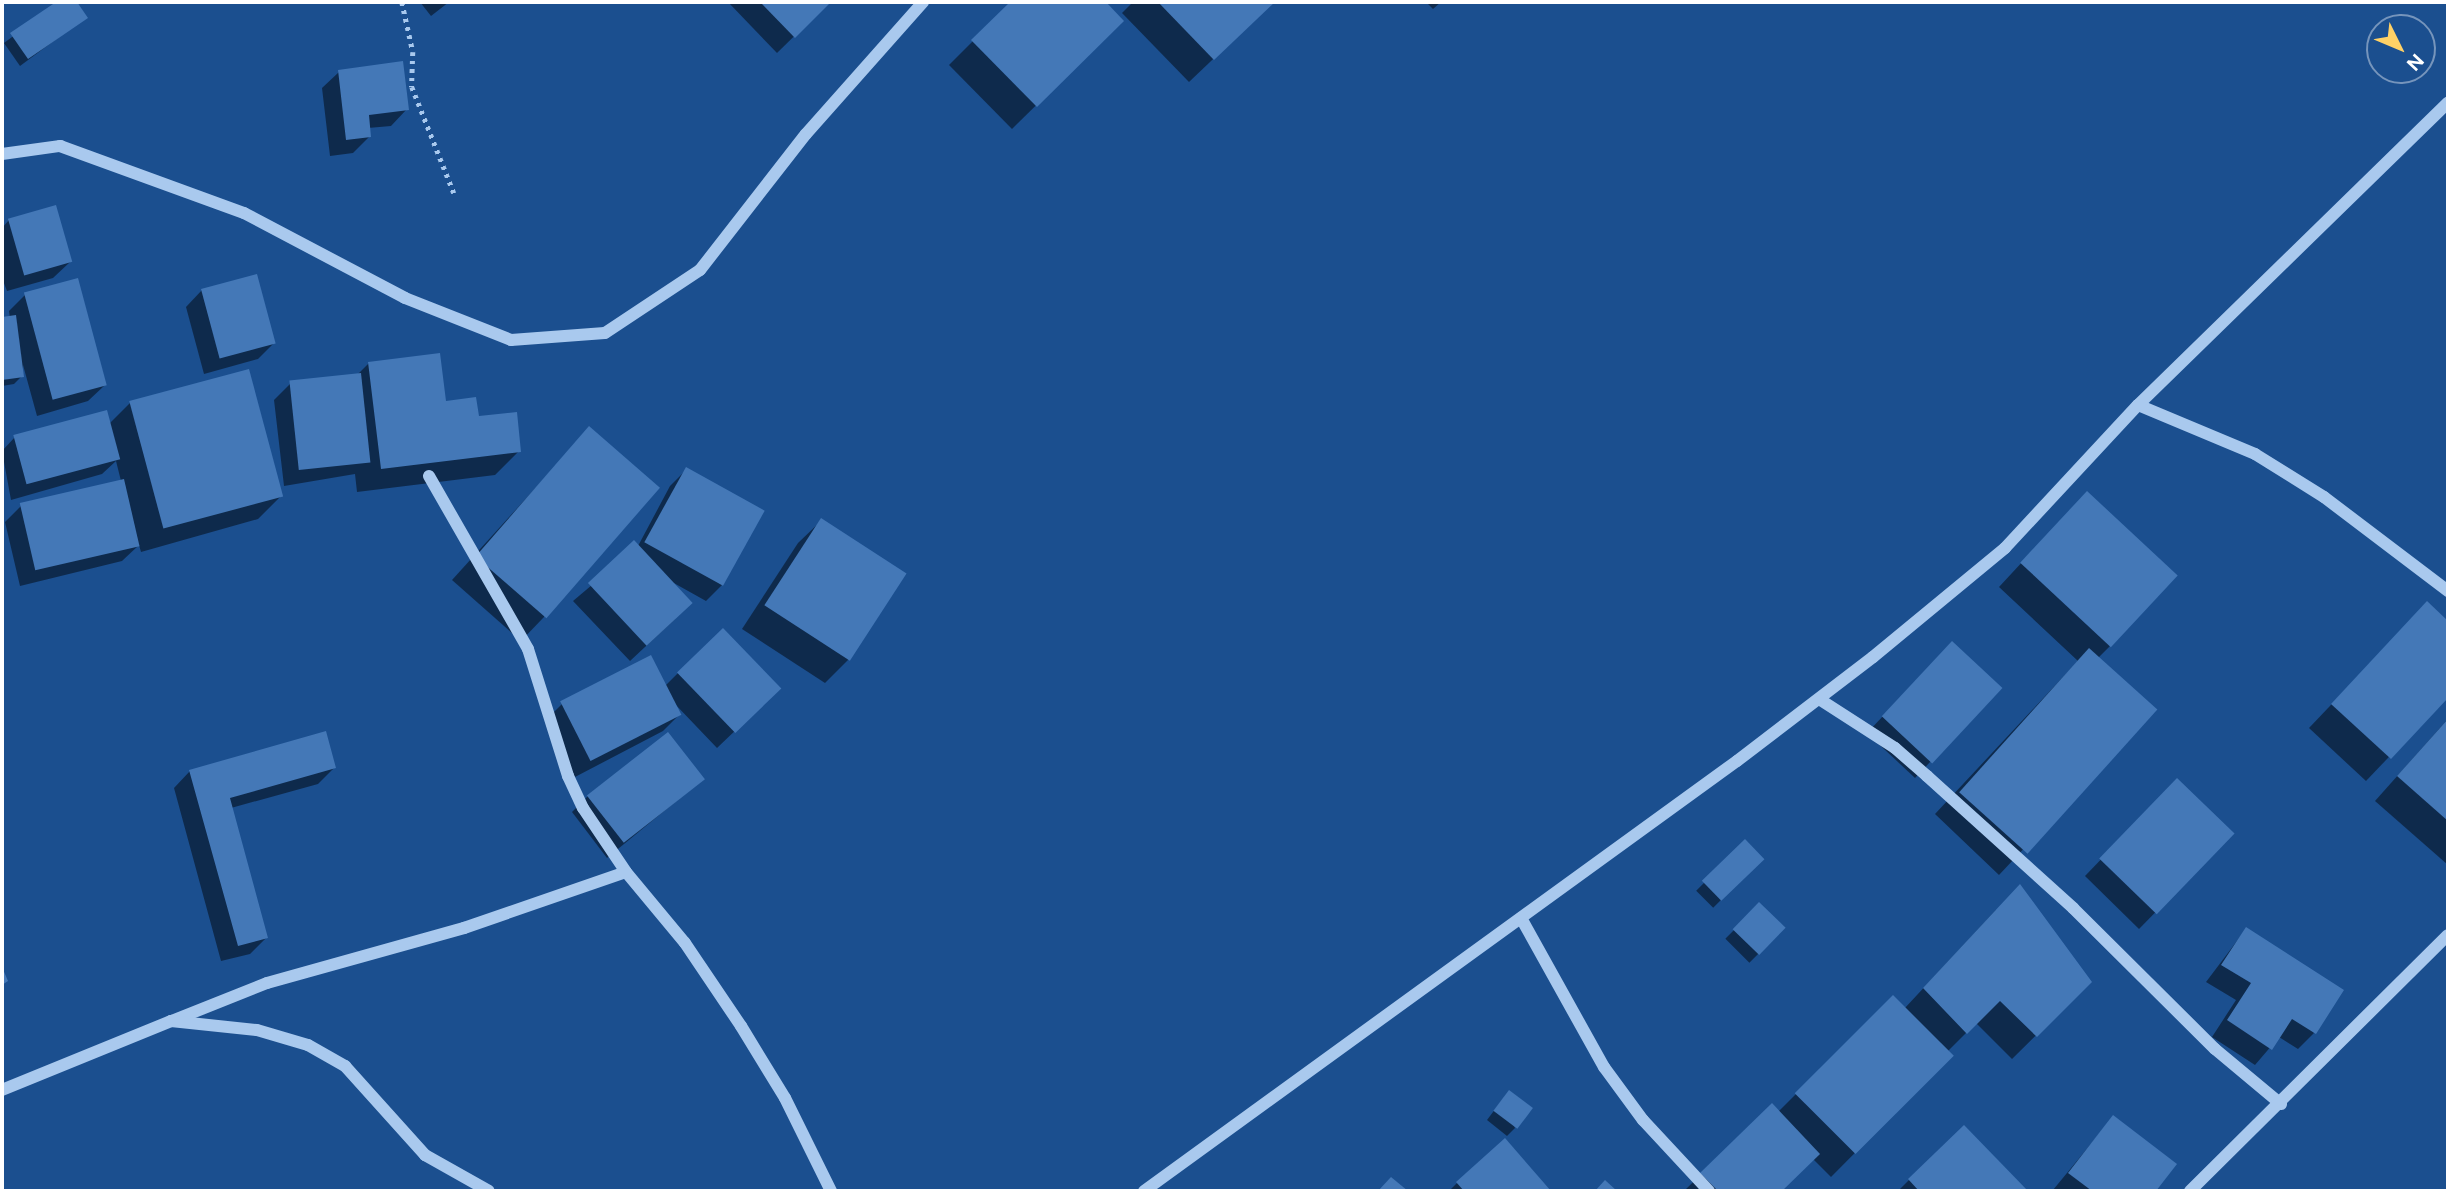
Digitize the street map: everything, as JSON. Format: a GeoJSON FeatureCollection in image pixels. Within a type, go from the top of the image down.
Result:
{"type":"FeatureCollection","features":[{"type":"Feature","properties":{"kind":"street"},"geometry":{"type":"LineString","coordinates":[[2,154],[60,146],[232,208],[405,298],[511,340],[605,333],[700,270],[806,134],[923,2]]}},
{"type":"Feature","properties":{"kind":"street"},"geometry":{"type":"LineString","coordinates":[[1144,1191],[1819,699],[2005,548],[2138,405],[2448,103]]}},
{"type":"Feature","properties":{"kind":"street"},"geometry":{"type":"LineString","coordinates":[[2138,405],[2255,454],[2323,497],[2448,591]]}},
{"type":"Feature","properties":{"kind":"street"},"geometry":{"type":"LineString","coordinates":[[429,476],[528,649],[568,776],[626,872],[685,943],[741,1026],[785,1098],[831,1191]]}},
{"type":"Feature","properties":{"kind":"street"},"geometry":{"type":"LineString","coordinates":[[1819,699],[1886,742],[1927,776],[2073,908],[2215,1049],[2281,1104]]}},
{"type":"Feature","properties":{"kind":"street"},"geometry":{"type":"LineString","coordinates":[[2,1090],[267,983],[464,928],[626,872]]}},
{"type":"Feature","properties":{"kind":"street"},"geometry":{"type":"LineString","coordinates":[[1521,918],[1604,1066],[1643,1121],[1709,1191]]}},
{"type":"Feature","properties":{"kind":"street"},"geometry":{"type":"LineString","coordinates":[[2190,1191],[2281,1104],[2448,935]]}},
{"type":"Feature","properties":{"kind":"street"},"geometry":{"type":"LineString","coordinates":[[171,1021],[257,1030],[309,1045],[345,1066],[425,1155],[489,1191]]}},
{"type":"Feature","properties":{"kind":"path"},"geometry":{"type":"LineString","coordinates":[[402,2],[413,52],[412,87],[454,193]]}},
{"type":"Feature","properties":{"kind":"building"},"geometry":{"type":"Polygon","coordinates":[[[56,2],[77,2],[88,18],[28,59],[10,33],[56,2]]]}},
{"type":"Feature","properties":{"kind":"building"},"geometry":{"type":"Polygon","coordinates":[[[760,2],[831,2],[795,38],[760,2]]]}},
{"type":"Feature","properties":{"kind":"building"},"geometry":{"type":"Polygon","coordinates":[[[1010,2],[1106,2],[1124,21],[1037,107],[971,40],[1010,2]]]}},
{"type":"Feature","properties":{"kind":"building"},"geometry":{"type":"Polygon","coordinates":[[[1158,2],[1275,2],[1214,60],[1158,2]]]}},
{"type":"Feature","properties":{"kind":"building"},"geometry":{"type":"Polygon","coordinates":[[[403,61],[409,110],[369,115],[371,137],[346,140],[338,70],[403,61]]]}},
{"type":"Feature","properties":{"kind":"building"},"geometry":{"type":"Polygon","coordinates":[[[56,205],[72,262],[24,275],[8,219],[56,205]]]}},
{"type":"Feature","properties":{"kind":"building"},"geometry":{"type":"Polygon","coordinates":[[[257,274],[276,344],[220,359],[201,289],[257,274]]]}},
{"type":"Feature","properties":{"kind":"building"},"geometry":{"type":"Polygon","coordinates":[[[78,278],[107,385],[53,400],[24,292],[78,278]]]}},
{"type":"Feature","properties":{"kind":"building"},"geometry":{"type":"Polygon","coordinates":[[[16,315],[24,377],[2,380],[2,317],[16,315]]]}},
{"type":"Feature","properties":{"kind":"building"},"geometry":{"type":"Polygon","coordinates":[[[440,353],[446,401],[476,397],[479,416],[517,412],[521,452],[381,469],[368,362],[440,353]]]}},
{"type":"Feature","properties":{"kind":"building"},"geometry":{"type":"Polygon","coordinates":[[[249,369],[283,497],[163,529],[129,401],[249,369]]]}},
{"type":"Feature","properties":{"kind":"building"},"geometry":{"type":"Polygon","coordinates":[[[361,373],[370,463],[299,470],[289,381],[361,373]]]}},
{"type":"Feature","properties":{"kind":"building"},"geometry":{"type":"Polygon","coordinates":[[[107,410],[120,459],[27,484],[13,435],[107,410]]]}},
{"type":"Feature","properties":{"kind":"building"},"geometry":{"type":"Polygon","coordinates":[[[589,426],[660,488],[546,618],[476,557],[589,426]]]}},
{"type":"Feature","properties":{"kind":"building"},"geometry":{"type":"Polygon","coordinates":[[[686,467],[765,511],[723,586],[644,542],[686,467]]]}},
{"type":"Feature","properties":{"kind":"building"},"geometry":{"type":"Polygon","coordinates":[[[124,479],[140,546],[35,570],[20,503],[124,479]]]}},
{"type":"Feature","properties":{"kind":"building"},"geometry":{"type":"Polygon","coordinates":[[[2087,491],[2178,576],[2111,647],[2020,563],[2087,491]]]}},
{"type":"Feature","properties":{"kind":"building"},"geometry":{"type":"Polygon","coordinates":[[[821,518],[907,574],[850,661],[764,605],[821,518]]]}},
{"type":"Feature","properties":{"kind":"building"},"geometry":{"type":"Polygon","coordinates":[[[634,540],[693,603],[647,646],[588,583],[634,540]]]}},
{"type":"Feature","properties":{"kind":"building"},"geometry":{"type":"Polygon","coordinates":[[[2427,601],[2448,621],[2448,698],[2391,759],[2331,704],[2427,601]]]}},
{"type":"Feature","properties":{"kind":"building"},"geometry":{"type":"Polygon","coordinates":[[[723,628],[781,688],[735,733],[677,672],[723,628]]]}},
{"type":"Feature","properties":{"kind":"building"},"geometry":{"type":"Polygon","coordinates":[[[1952,641],[2002,688],[1932,763],[1882,716],[1952,641]]]}},
{"type":"Feature","properties":{"kind":"building"},"geometry":{"type":"Polygon","coordinates":[[[2089,648],[2157,710],[2028,854],[1959,792],[2089,648]]]}},
{"type":"Feature","properties":{"kind":"building"},"geometry":{"type":"Polygon","coordinates":[[[651,655],[681,715],[591,761],[560,701],[651,655]]]}},
{"type":"Feature","properties":{"kind":"building"},"geometry":{"type":"Polygon","coordinates":[[[2448,719],[2448,821],[2397,776],[2448,719]]]}},
{"type":"Feature","properties":{"kind":"building"},"geometry":{"type":"Polygon","coordinates":[[[326,731],[336,768],[230,798],[268,938],[238,946],[189,770],[326,731]]]}},
{"type":"Feature","properties":{"kind":"building"},"geometry":{"type":"Polygon","coordinates":[[[668,732],[705,779],[624,843],[587,795],[668,732]]]}},
{"type":"Feature","properties":{"kind":"building"},"geometry":{"type":"Polygon","coordinates":[[[2177,778],[2235,834],[2157,914],[2099,859],[2177,778]]]}},
{"type":"Feature","properties":{"kind":"building"},"geometry":{"type":"Polygon","coordinates":[[[1745,839],[1764,859],[1721,901],[1702,881],[1745,839]]]}},
{"type":"Feature","properties":{"kind":"building"},"geometry":{"type":"Polygon","coordinates":[[[2020,884],[2092,982],[2037,1037],[2000,1001],[1967,1034],[1923,988],[2020,884]]]}},
{"type":"Feature","properties":{"kind":"building"},"geometry":{"type":"Polygon","coordinates":[[[1759,902],[1786,928],[1759,955],[1733,929],[1759,902]]]}},
{"type":"Feature","properties":{"kind":"building"},"geometry":{"type":"Polygon","coordinates":[[[2246,927],[2344,990],[2316,1034],[2292,1019],[2272,1050],[2227,1020],[2251,983],[2221,965],[2246,927]]]}},
{"type":"Feature","properties":{"kind":"building"},"geometry":{"type":"Polygon","coordinates":[[[2,967],[8,981],[2,985],[2,967]]]}},
{"type":"Feature","properties":{"kind":"building"},"geometry":{"type":"Polygon","coordinates":[[[1893,995],[1954,1056],[1856,1154],[1795,1093],[1893,995]]]}},
{"type":"Feature","properties":{"kind":"building"},"geometry":{"type":"Polygon","coordinates":[[[1509,1090],[1533,1108],[1517,1129],[1493,1111],[1509,1090]]]}},
{"type":"Feature","properties":{"kind":"building"},"geometry":{"type":"Polygon","coordinates":[[[1772,1103],[1820,1154],[1782,1191],[1718,1191],[1700,1173],[1772,1103]]]}},
{"type":"Feature","properties":{"kind":"building"},"geometry":{"type":"Polygon","coordinates":[[[2113,1115],[2177,1164],[2156,1191],[2092,1191],[2068,1173],[2113,1115]]]}},
{"type":"Feature","properties":{"kind":"building"},"geometry":{"type":"Polygon","coordinates":[[[1964,1125],[2028,1191],[1919,1191],[1908,1179],[1964,1125]]]}},
{"type":"Feature","properties":{"kind":"building"},"geometry":{"type":"Polygon","coordinates":[[[1505,1138],[1551,1191],[1464,1191],[1456,1182],[1505,1138]]]}},
{"type":"Feature","properties":{"kind":"building"},"geometry":{"type":"Polygon","coordinates":[[[1391,1177],[1408,1191],[1378,1191],[1391,1177]]]}},
{"type":"Feature","properties":{"kind":"building"},"geometry":{"type":"Polygon","coordinates":[[[1605,1180],[1617,1191],[1595,1191],[1605,1180]]]}}]}
